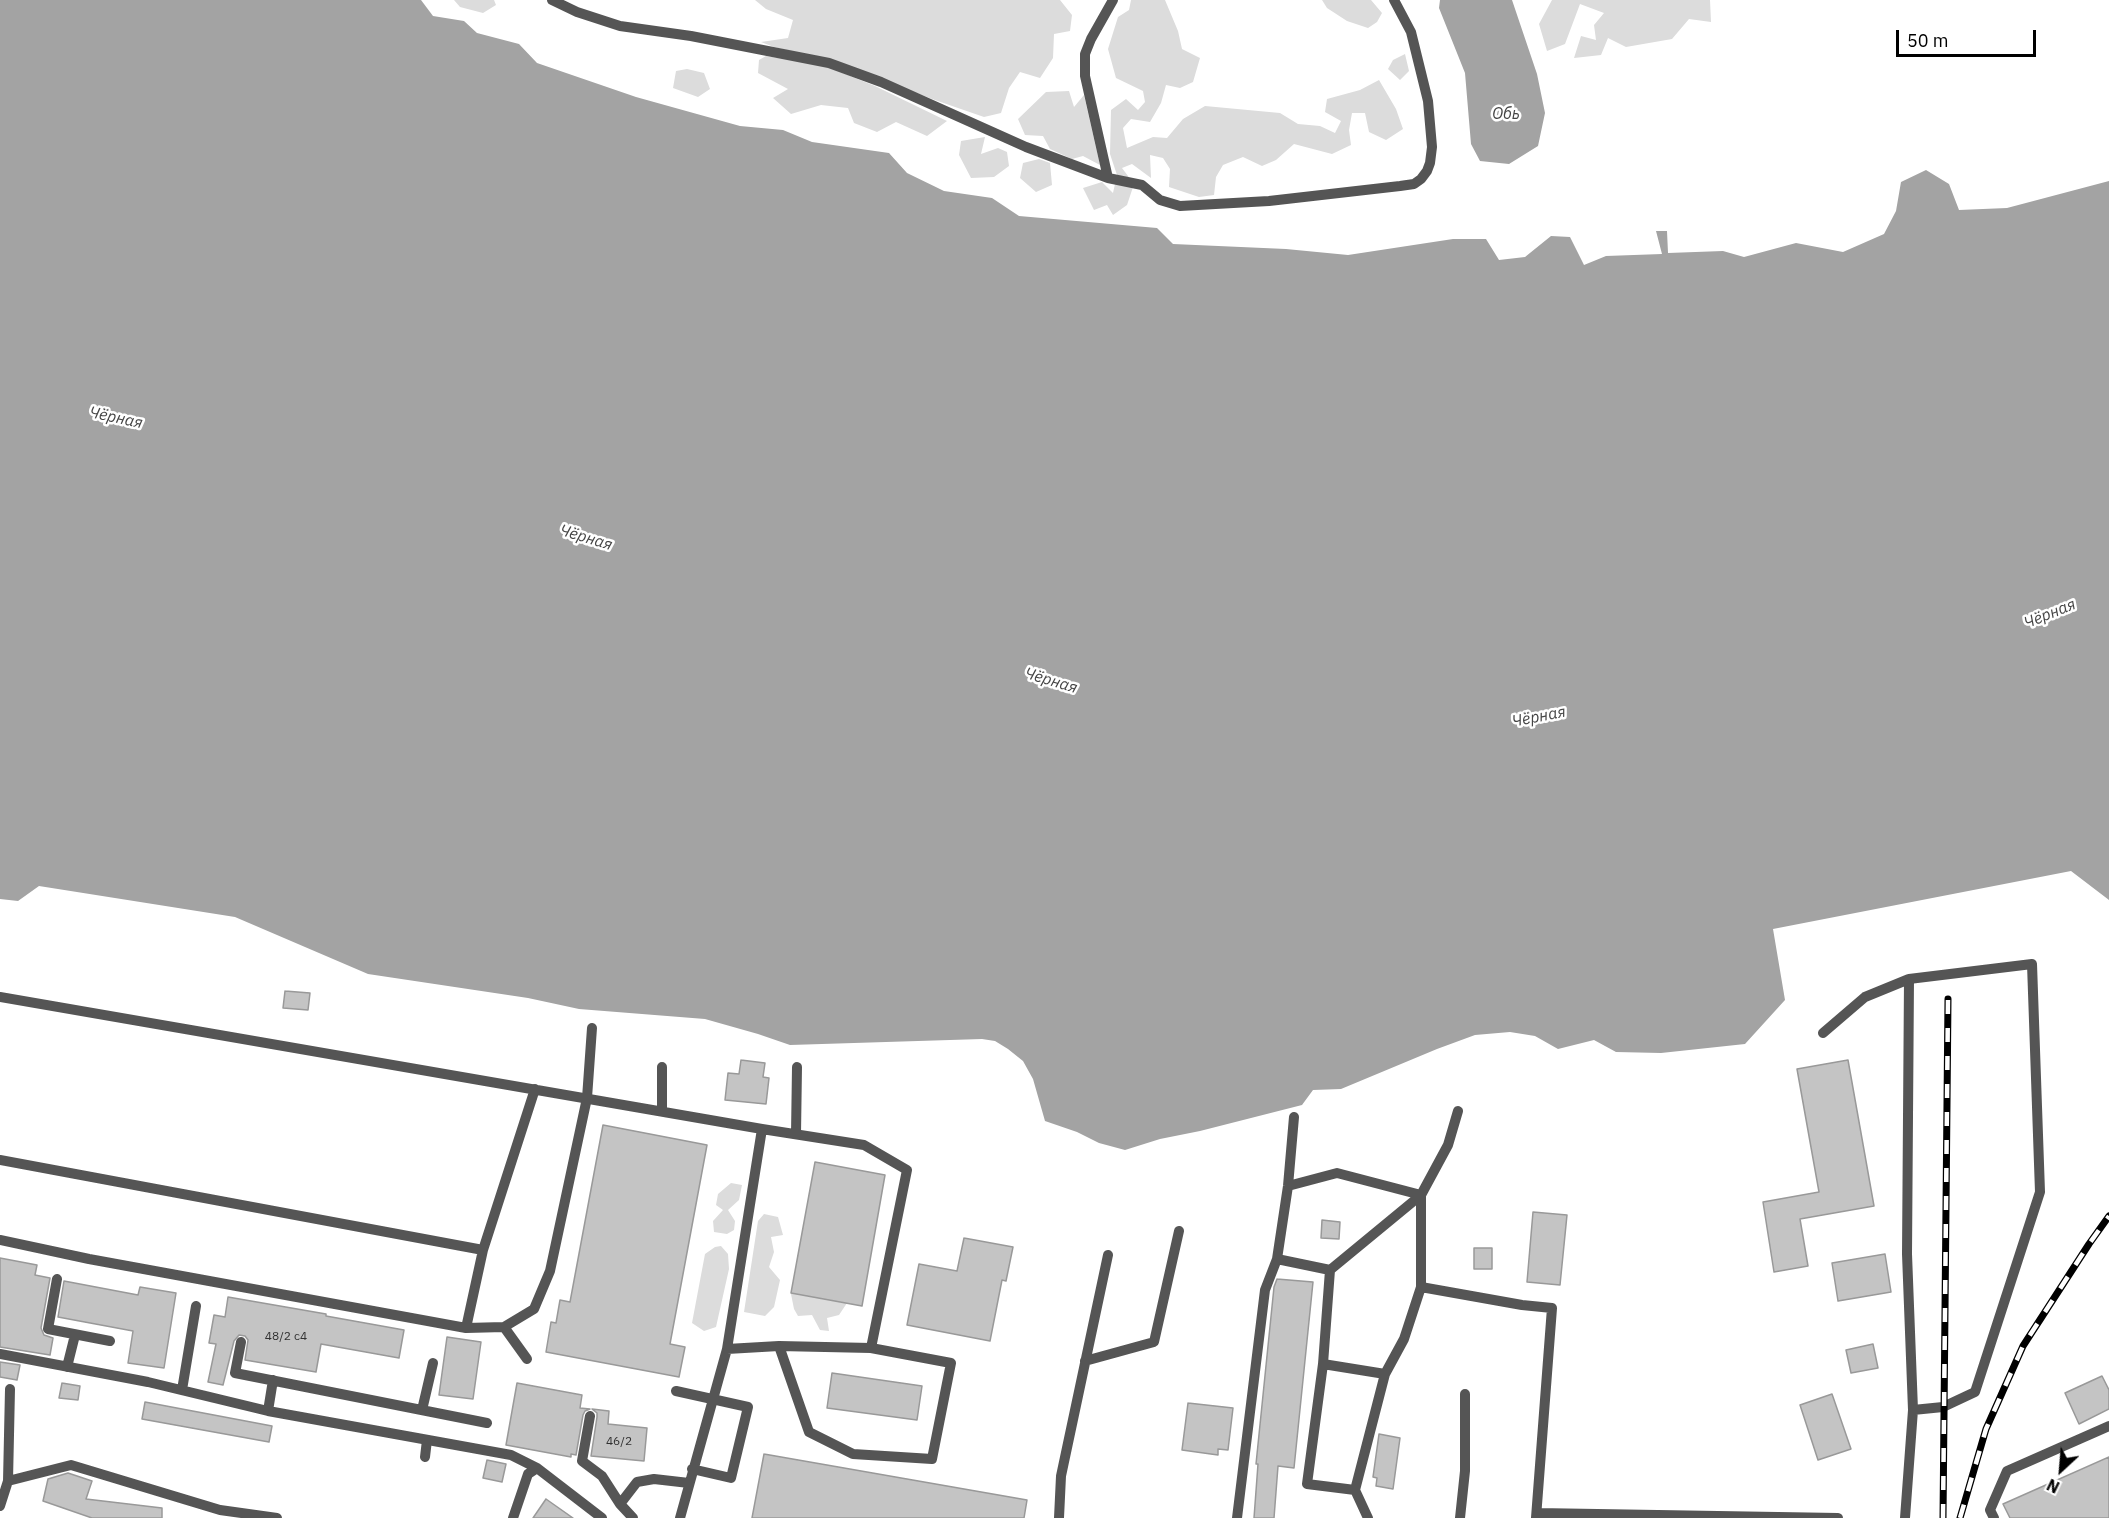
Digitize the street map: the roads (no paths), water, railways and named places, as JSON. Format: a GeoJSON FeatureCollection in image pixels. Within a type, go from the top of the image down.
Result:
{"type":"FeatureCollection","features":[{"type":"Feature","properties":{"kind":"lane"},"geometry":{"type":"LineString","coordinates":[[552,0],[577,12],[620,26],[691,36],[829,63],[880,82],[1026,147],[1108,178],[1142,184],[1160,200],[1180,206],[1269,201],[1414,184],[1427,171],[1430,163],[1432,147],[1428,101],[1411,32],[1394,0]]}},
{"type":"Feature","properties":{"kind":"lane"},"geometry":{"type":"LineString","coordinates":[[1108,178],[1085,76],[1085,54],[1113,0]]}},
{"type":"Feature","properties":{"kind":"lane"},"geometry":{"type":"LineString","coordinates":[[1823,1033],[1865,997],[1909,979],[2031,964],[2040,1192],[1975,1392],[1943,1407],[1913,1410]]}},
{"type":"Feature","properties":{"kind":"lane"},"geometry":{"type":"LineString","coordinates":[[1905,1518],[1913,1410],[1907,1254],[1909,979]]}},
{"type":"Feature","properties":{"kind":"lane"},"geometry":{"type":"LineString","coordinates":[[0,996],[864,1145],[908,1170],[871,1348]]}},
{"type":"Feature","properties":{"kind":"lane"},"geometry":{"type":"LineString","coordinates":[[0,1240],[101,1261],[466,1328],[504,1327],[534,1309],[550,1271],[587,1098],[592,1028]]}},
{"type":"Feature","properties":{"kind":"lane"},"geometry":{"type":"LineString","coordinates":[[662,1067],[662,1111]]}},
{"type":"Feature","properties":{"kind":"lane"},"geometry":{"type":"LineString","coordinates":[[796,1134],[797,1067]]}},
{"type":"Feature","properties":{"kind":"lane"},"geometry":{"type":"LineString","coordinates":[[466,1328],[483,1250],[535,1089]]}},
{"type":"Feature","properties":{"kind":"lane"},"geometry":{"type":"LineString","coordinates":[[1355,1490],[1306,1484],[1323,1364],[1330,1270],[1421,1195],[1448,1144],[1458,1111]]}},
{"type":"Feature","properties":{"kind":"lane"},"geometry":{"type":"LineString","coordinates":[[1237,1518],[1265,1290],[1277,1259],[1288,1186],[1294,1118]]}},
{"type":"Feature","properties":{"kind":"lane"},"geometry":{"type":"LineString","coordinates":[[680,1518],[727,1349],[762,1129]]}},
{"type":"Feature","properties":{"kind":"lane"},"geometry":{"type":"LineString","coordinates":[[0,1160],[483,1250]]}},
{"type":"Feature","properties":{"kind":"lane"},"geometry":{"type":"LineString","coordinates":[[1288,1186],[1337,1173],[1421,1195]]}},
{"type":"Feature","properties":{"kind":"lane"},"geometry":{"type":"LineString","coordinates":[[1368,1518],[1355,1490],[1385,1374],[1404,1339],[1421,1287],[1421,1195]]}},
{"type":"Feature","properties":{"kind":"lane"},"geometry":{"type":"LineString","coordinates":[[1085,1361],[1154,1341],[1179,1231]]}},
{"type":"Feature","properties":{"kind":"lane"},"geometry":{"type":"LineString","coordinates":[[1059,1518],[1060,1476],[1108,1255]]}},
{"type":"Feature","properties":{"kind":"lane"},"geometry":{"type":"LineString","coordinates":[[1277,1259],[1330,1270]]}},
{"type":"Feature","properties":{"kind":"lane"},"geometry":{"type":"LineString","coordinates":[[57,1279],[48,1329],[110,1341]]}},
{"type":"Feature","properties":{"kind":"lane"},"geometry":{"type":"LineString","coordinates":[[1421,1287],[1552,1308],[1537,1516],[1838,1518]]}},
{"type":"Feature","properties":{"kind":"lane"},"geometry":{"type":"LineString","coordinates":[[182,1390],[196,1306]]}},
{"type":"Feature","properties":{"kind":"lane"},"geometry":{"type":"LineString","coordinates":[[504,1327],[527,1359]]}},
{"type":"Feature","properties":{"kind":"lane"},"geometry":{"type":"LineString","coordinates":[[68,1367],[75,1335]]}},
{"type":"Feature","properties":{"kind":"lane"},"geometry":{"type":"LineString","coordinates":[[241,1342],[235,1374],[487,1423]]}},
{"type":"Feature","properties":{"kind":"lane"},"geometry":{"type":"LineString","coordinates":[[727,1349],[779,1346],[871,1348],[951,1363],[932,1459],[853,1454],[809,1432],[779,1346]]}},
{"type":"Feature","properties":{"kind":"lane"},"geometry":{"type":"LineString","coordinates":[[0,1354],[182,1390],[268,1411],[511,1455],[537,1468],[602,1518]]}},
{"type":"Feature","properties":{"kind":"lane"},"geometry":{"type":"LineString","coordinates":[[422,1410],[433,1363]]}},
{"type":"Feature","properties":{"kind":"lane"},"geometry":{"type":"LineString","coordinates":[[1323,1364],[1385,1374]]}},
{"type":"Feature","properties":{"kind":"lane"},"geometry":{"type":"LineString","coordinates":[[268,1411],[273,1380]]}},
{"type":"Feature","properties":{"kind":"lane"},"geometry":{"type":"LineString","coordinates":[[0,1506],[8,1480],[10,1389]]}},
{"type":"Feature","properties":{"kind":"lane"},"geometry":{"type":"LineString","coordinates":[[676,1391],[748,1407],[731,1478],[692,1469]]}},
{"type":"Feature","properties":{"kind":"lane"},"geometry":{"type":"LineString","coordinates":[[1460,1518],[1465,1471],[1466,1394]]}},
{"type":"Feature","properties":{"kind":"lane"},"geometry":{"type":"LineString","coordinates":[[590,1416],[582,1461],[602,1476],[620,1504],[633,1518]]}},
{"type":"Feature","properties":{"kind":"lane"},"geometry":{"type":"LineString","coordinates":[[1994,1518],[1990,1510],[2007,1472],[2109,1426]]}},
{"type":"Feature","properties":{"kind":"lane"},"geometry":{"type":"LineString","coordinates":[[425,1457],[428,1440]]}},
{"type":"Feature","properties":{"kind":"lane"},"geometry":{"type":"LineString","coordinates":[[8,1480],[71,1465],[221,1514],[277,1518]]}},
{"type":"Feature","properties":{"kind":"lane"},"geometry":{"type":"LineString","coordinates":[[513,1518],[528,1474],[537,1468]]}},
{"type":"Feature","properties":{"kind":"lane"},"geometry":{"type":"LineString","coordinates":[[620,1504],[637,1482],[654,1479],[689,1483]]}},
{"type":"Feature","properties":{"kind":"water","name":"Чёрная"},"geometry":{"type":"Polygon","coordinates":[[[0,0],[421,0],[433,16],[464,21],[477,33],[519,44],[537,63],[636,97],[740,126],[783,130],[812,142],[889,153],[907,173],[944,191],[992,198],[1019,216],[1157,228],[1173,244],[1286,249],[1348,255],[1453,239],[1486,239],[1499,260],[1525,257],[1551,236],[1570,237],[1584,265],[1606,256],[1662,254],[1656,231],[1667,231],[1668,253],[1723,251],[1744,257],[1796,243],[1843,252],[1884,234],[1896,211],[1901,182],[1926,170],[1949,184],[1959,210],[2007,208],[2109,181],[2109,900],[2071,871],[1773,929],[1785,1000],[1745,1044],[1661,1053],[1616,1052],[1594,1040],[1558,1049],[1535,1036],[1510,1032],[1475,1035],[1341,1089],[1313,1090],[1302,1105],[1160,1139],[1125,1150],[1099,1143],[1077,1132],[1045,1121],[1033,1079],[1023,1061],[995,1041],[982,1039],[790,1045],[705,1019],[579,1009],[528,998],[368,974],[235,917],[39,886],[18,901],[0,899],[0,0]]]}},
{"type":"Feature","properties":{"kind":"water","name":"Обь"},"geometry":{"type":"Polygon","coordinates":[[[1440,0],[1512,0],[1537,74],[1545,113],[1538,146],[1509,164],[1480,161],[1471,144],[1465,73],[1439,8],[1440,0]]]}},
{"type":"Feature","properties":{"kind":"railway"},"geometry":{"type":"LineString","coordinates":[[1943,1518],[1948,999]]}},
{"type":"Feature","properties":{"kind":"railway"},"geometry":{"type":"LineString","coordinates":[[1960,1518],[1986,1429],[2023,1346],[2109,1216]]}}]}
